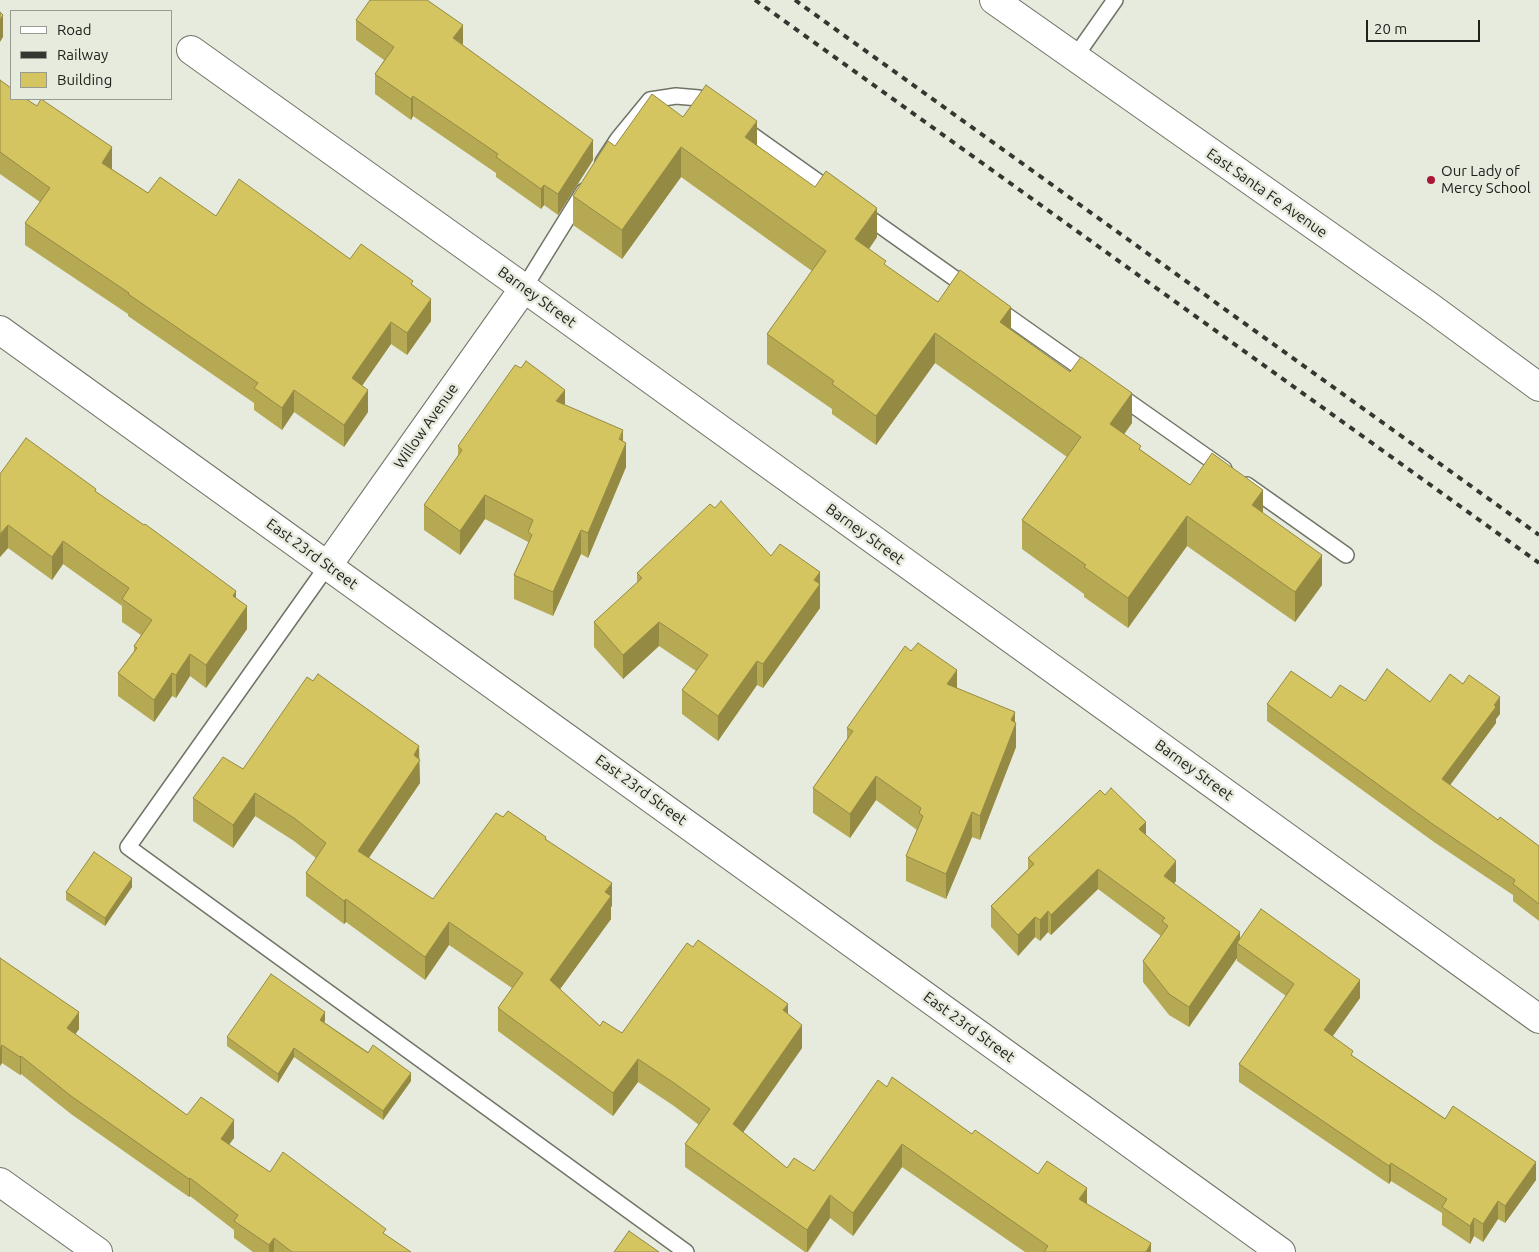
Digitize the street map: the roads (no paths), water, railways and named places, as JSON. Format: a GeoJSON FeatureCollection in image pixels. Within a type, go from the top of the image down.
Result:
{"type":"FeatureCollection","features":[{"type":"Feature","properties":{"kind":"street","name":"East Santa Fe Avenue"},"geometry":{"type":"LineString","coordinates":[[994,0],[1422,302],[1539,387]]}},
{"type":"Feature","properties":{"kind":"street","name":"Barney Street"},"geometry":{"type":"LineString","coordinates":[[191,50],[1539,1019]]}},
{"type":"Feature","properties":{"kind":"street","name":"Willow Avenue"},"geometry":{"type":"LineString","coordinates":[[328,565],[524,288]]}},
{"type":"Feature","properties":{"kind":"street","name":"East 23rd Street"},"geometry":{"type":"LineString","coordinates":[[0,330],[1281,1252]]}},
{"type":"Feature","properties":{"kind":"street"},"geometry":{"type":"LineString","coordinates":[[0,1182],[98,1252]]}},
{"type":"Feature","properties":{"kind":"lane"},"geometry":{"type":"LineString","coordinates":[[1075,57],[1115,0]]}},
{"type":"Feature","properties":{"kind":"lane"},"geometry":{"type":"LineString","coordinates":[[524,288],[618,139],[650,100],[676,96],[699,98],[1346,555]]}},
{"type":"Feature","properties":{"kind":"lane"},"geometry":{"type":"LineString","coordinates":[[328,565],[128,848],[686,1252]]}},
{"type":"Feature","properties":{"kind":"railway"},"geometry":{"type":"LineString","coordinates":[[755,0],[1539,563]]}},
{"type":"Feature","properties":{"kind":"railway"},"geometry":{"type":"LineString","coordinates":[[795,0],[1539,535]]}},
{"type":"Feature","properties":{"kind":"place","name":"Our Lady of Mercy School"},"geometry":{"type":"Point","coordinates":[1431,180]}}]}
